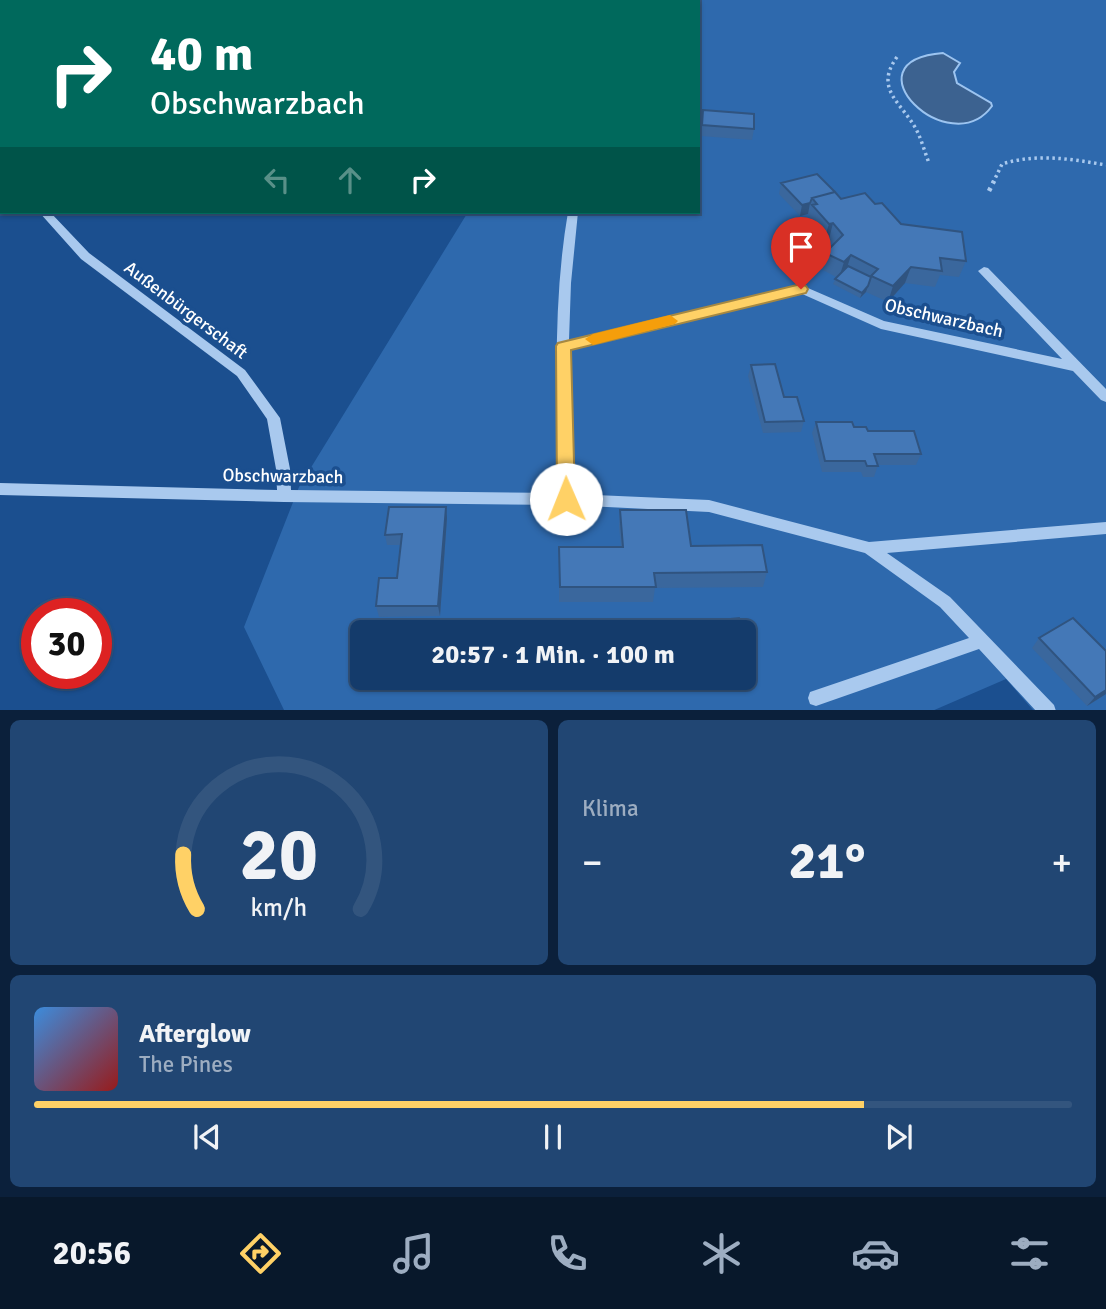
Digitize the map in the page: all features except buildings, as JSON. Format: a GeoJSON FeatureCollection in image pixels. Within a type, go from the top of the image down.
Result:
{"type":"FeatureCollection","features":[{"type":"Feature","properties":{"kind":"street","name":"Außenbürgerschaft"},"geometry":{"type":"LineString","coordinates":[[46,214],[85,256],[241,373],[272,418],[283,469],[284,496]]}},
{"type":"Feature","properties":{"kind":"street"},"geometry":{"type":"LineString","coordinates":[[566,499],[564,346],[567,258],[573,214]]}},
{"type":"Feature","properties":{"kind":"street","name":"Obschwarzbach"},"geometry":{"type":"LineString","coordinates":[[984,271],[1106,397]]}},
{"type":"Feature","properties":{"kind":"street","name":"Obschwarzbach"},"geometry":{"type":"LineString","coordinates":[[564,346],[801,289],[881,325],[1076,366]]}},
{"type":"Feature","properties":{"kind":"street","name":"Obschwarzbach"},"geometry":{"type":"LineString","coordinates":[[0,489],[566,499],[709,506],[869,548],[1106,528]]}},
{"type":"Feature","properties":{"kind":"street","name":"Obschwarzbach"},"geometry":{"type":"LineString","coordinates":[[869,548],[945,602],[1048,710]]}},
{"type":"Feature","properties":{"kind":"street"},"geometry":{"type":"LineString","coordinates":[[816,698],[981,640]]}},
{"type":"Feature","properties":{"kind":"path"},"geometry":{"type":"LineString","coordinates":[[897,57],[887,69],[885,78],[893,97],[918,132],[929,163]]}},
{"type":"Feature","properties":{"kind":"path"},"geometry":{"type":"LineString","coordinates":[[989,191],[1002,164],[1013,160],[1067,158],[1106,165]]}},
{"type":"Feature","properties":{"kind":"shaded area"},"geometry":{"type":"Polygon","coordinates":[[[700,0],[1106,0],[1106,710],[1033,710],[1006,679],[934,710],[284,710],[244,627],[299,487],[467,214],[700,214],[700,0]]]}},
{"type":"Feature","properties":{"kind":"shaded area"},"geometry":{"type":"Polygon","coordinates":[[[943,53],[960,63],[954,72],[957,83],[991,103],[992,106],[974,121],[953,123],[932,117],[914,104],[903,89],[903,73],[915,60],[943,53]]]}},
{"type":"Feature","properties":{"kind":"slow traffic"},"geometry":{"type":"LineString","coordinates":[[593,339],[670,321]]}},
{"type":"Feature","properties":{"kind":"route"},"geometry":{"type":"LineString","coordinates":[[566,499],[564,346],[801,289]]}}]}
